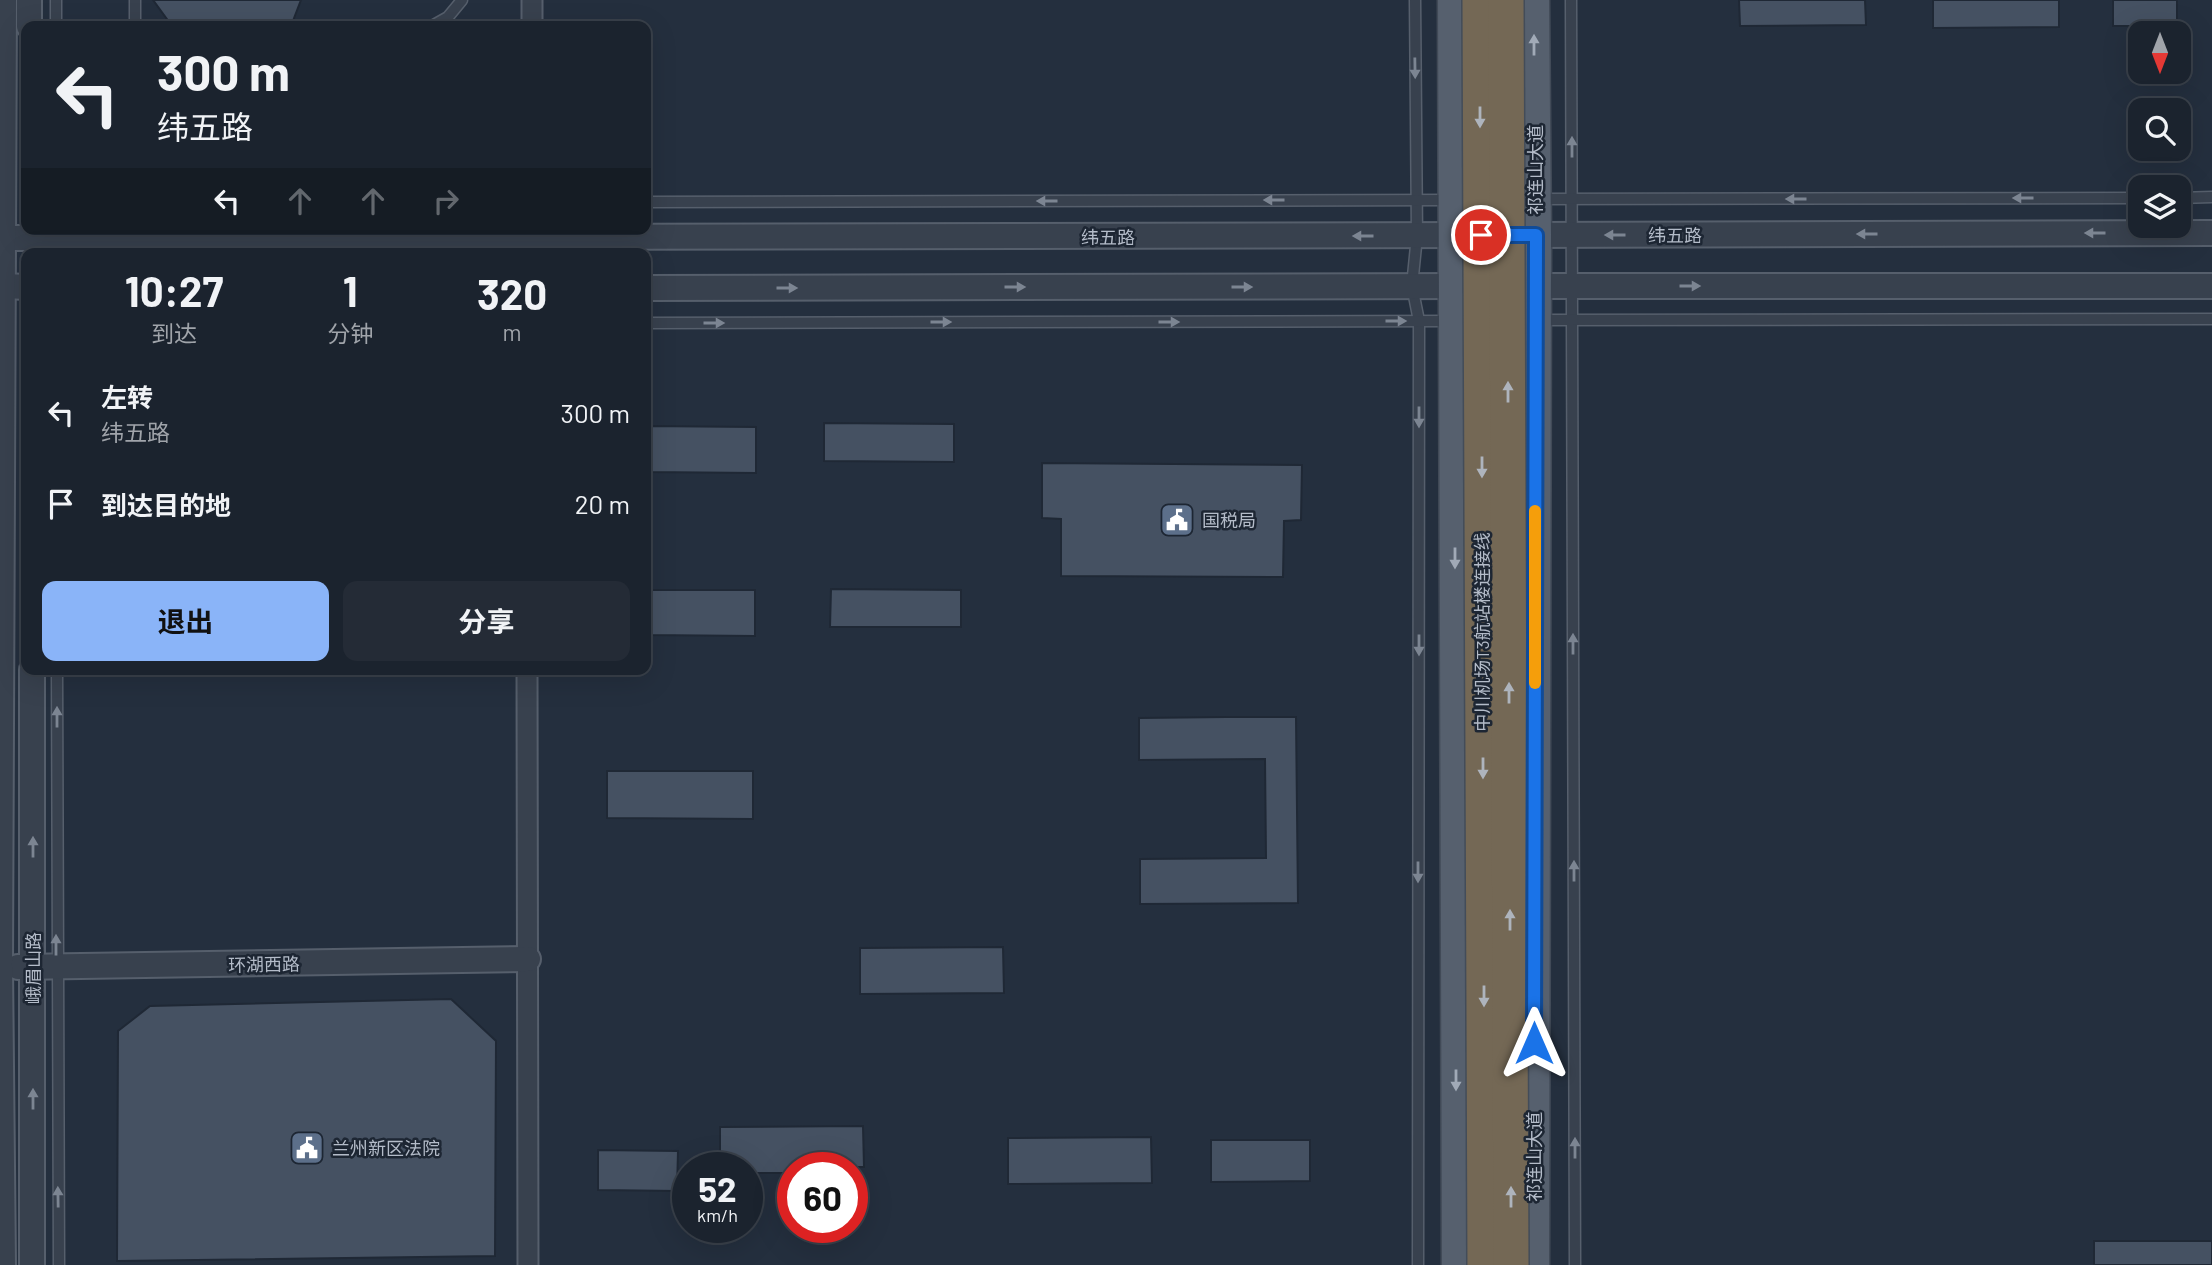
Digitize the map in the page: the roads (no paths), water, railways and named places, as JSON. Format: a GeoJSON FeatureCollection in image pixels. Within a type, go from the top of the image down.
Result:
{"type":"FeatureCollection","features":[{"type":"Feature","properties":{"kind":"highway","name":"中川机场T3航站楼连接线"},"geometry":{"type":"LineString","coordinates":[[1480,0],[1485,1265]]}},
{"type":"Feature","properties":{"kind":"highway","name":"中川机场T3航站楼连接线"},"geometry":{"type":"LineString","coordinates":[[1506,0],[1511,1265]]}},
{"type":"Feature","properties":{"kind":"main road"},"geometry":{"type":"LineString","coordinates":[[1453,0],[1457,1265]]}},
{"type":"Feature","properties":{"kind":"main road","name":"祁连山大道"},"geometry":{"type":"LineString","coordinates":[[1534,0],[1534,1265]]}},
{"type":"Feature","properties":{"kind":"street","name":"峨眉山路"},"geometry":{"type":"LineString","coordinates":[[3,1265],[0,966],[15,286],[4,238],[4,0]]}},
{"type":"Feature","properties":{"kind":"street"},"geometry":{"type":"LineString","coordinates":[[29,0],[29,21]]}},
{"type":"Feature","properties":{"kind":"street"},"geometry":{"type":"LineString","coordinates":[[531,0],[532,21]]}},
{"type":"Feature","properties":{"kind":"street","name":"纬五路"},"geometry":{"type":"LineString","coordinates":[[651,234],[1417,236],[2212,233]]}},
{"type":"Feature","properties":{"kind":"street","name":"纬五路"},"geometry":{"type":"LineString","coordinates":[[4,238],[30,241],[59,238],[414,235]]}},
{"type":"Feature","properties":{"kind":"street"},"geometry":{"type":"LineString","coordinates":[[651,288],[2212,286]]}},
{"type":"Feature","properties":{"kind":"street","name":"峨眉山路"},"geometry":{"type":"LineString","coordinates":[[32,675],[45,968],[32,1265]]}},
{"type":"Feature","properties":{"kind":"street"},"geometry":{"type":"LineString","coordinates":[[527,675],[528,1265]]}},
{"type":"Feature","properties":{"kind":"street","name":"环湖西路"},"geometry":{"type":"LineString","coordinates":[[0,966],[45,968],[528,959]]}},
{"type":"Feature","properties":{"kind":"lane"},"geometry":{"type":"LineString","coordinates":[[56,21],[57,0]]}},
{"type":"Feature","properties":{"kind":"lane"},"geometry":{"type":"LineString","coordinates":[[135,0],[135,21]]}},
{"type":"Feature","properties":{"kind":"lane"},"geometry":{"type":"LineString","coordinates":[[441,21],[448,17],[462,0]]}},
{"type":"Feature","properties":{"kind":"lane"},"geometry":{"type":"LineString","coordinates":[[1415,0],[1417,236],[1412,286],[1419,321],[1418,1265]]}},
{"type":"Feature","properties":{"kind":"lane"},"geometry":{"type":"LineString","coordinates":[[1571,0],[1575,1265]]}},
{"type":"Feature","properties":{"kind":"lane"},"geometry":{"type":"LineString","coordinates":[[2191,198],[2212,197]]}},
{"type":"Feature","properties":{"kind":"lane"},"geometry":{"type":"LineString","coordinates":[[651,202],[2128,198]]}},
{"type":"Feature","properties":{"kind":"lane"},"geometry":{"type":"LineString","coordinates":[[651,323],[2212,319]]}},
{"type":"Feature","properties":{"kind":"lane"},"geometry":{"type":"LineString","coordinates":[[57,675],[45,968],[59,1265]]}},
{"type":"Feature","properties":{"kind":"place","name":"国税局"},"geometry":{"type":"Point","coordinates":[1177,520]}},
{"type":"Feature","properties":{"kind":"place","name":"兰州新区法院"},"geometry":{"type":"Point","coordinates":[307,1148]}}]}
